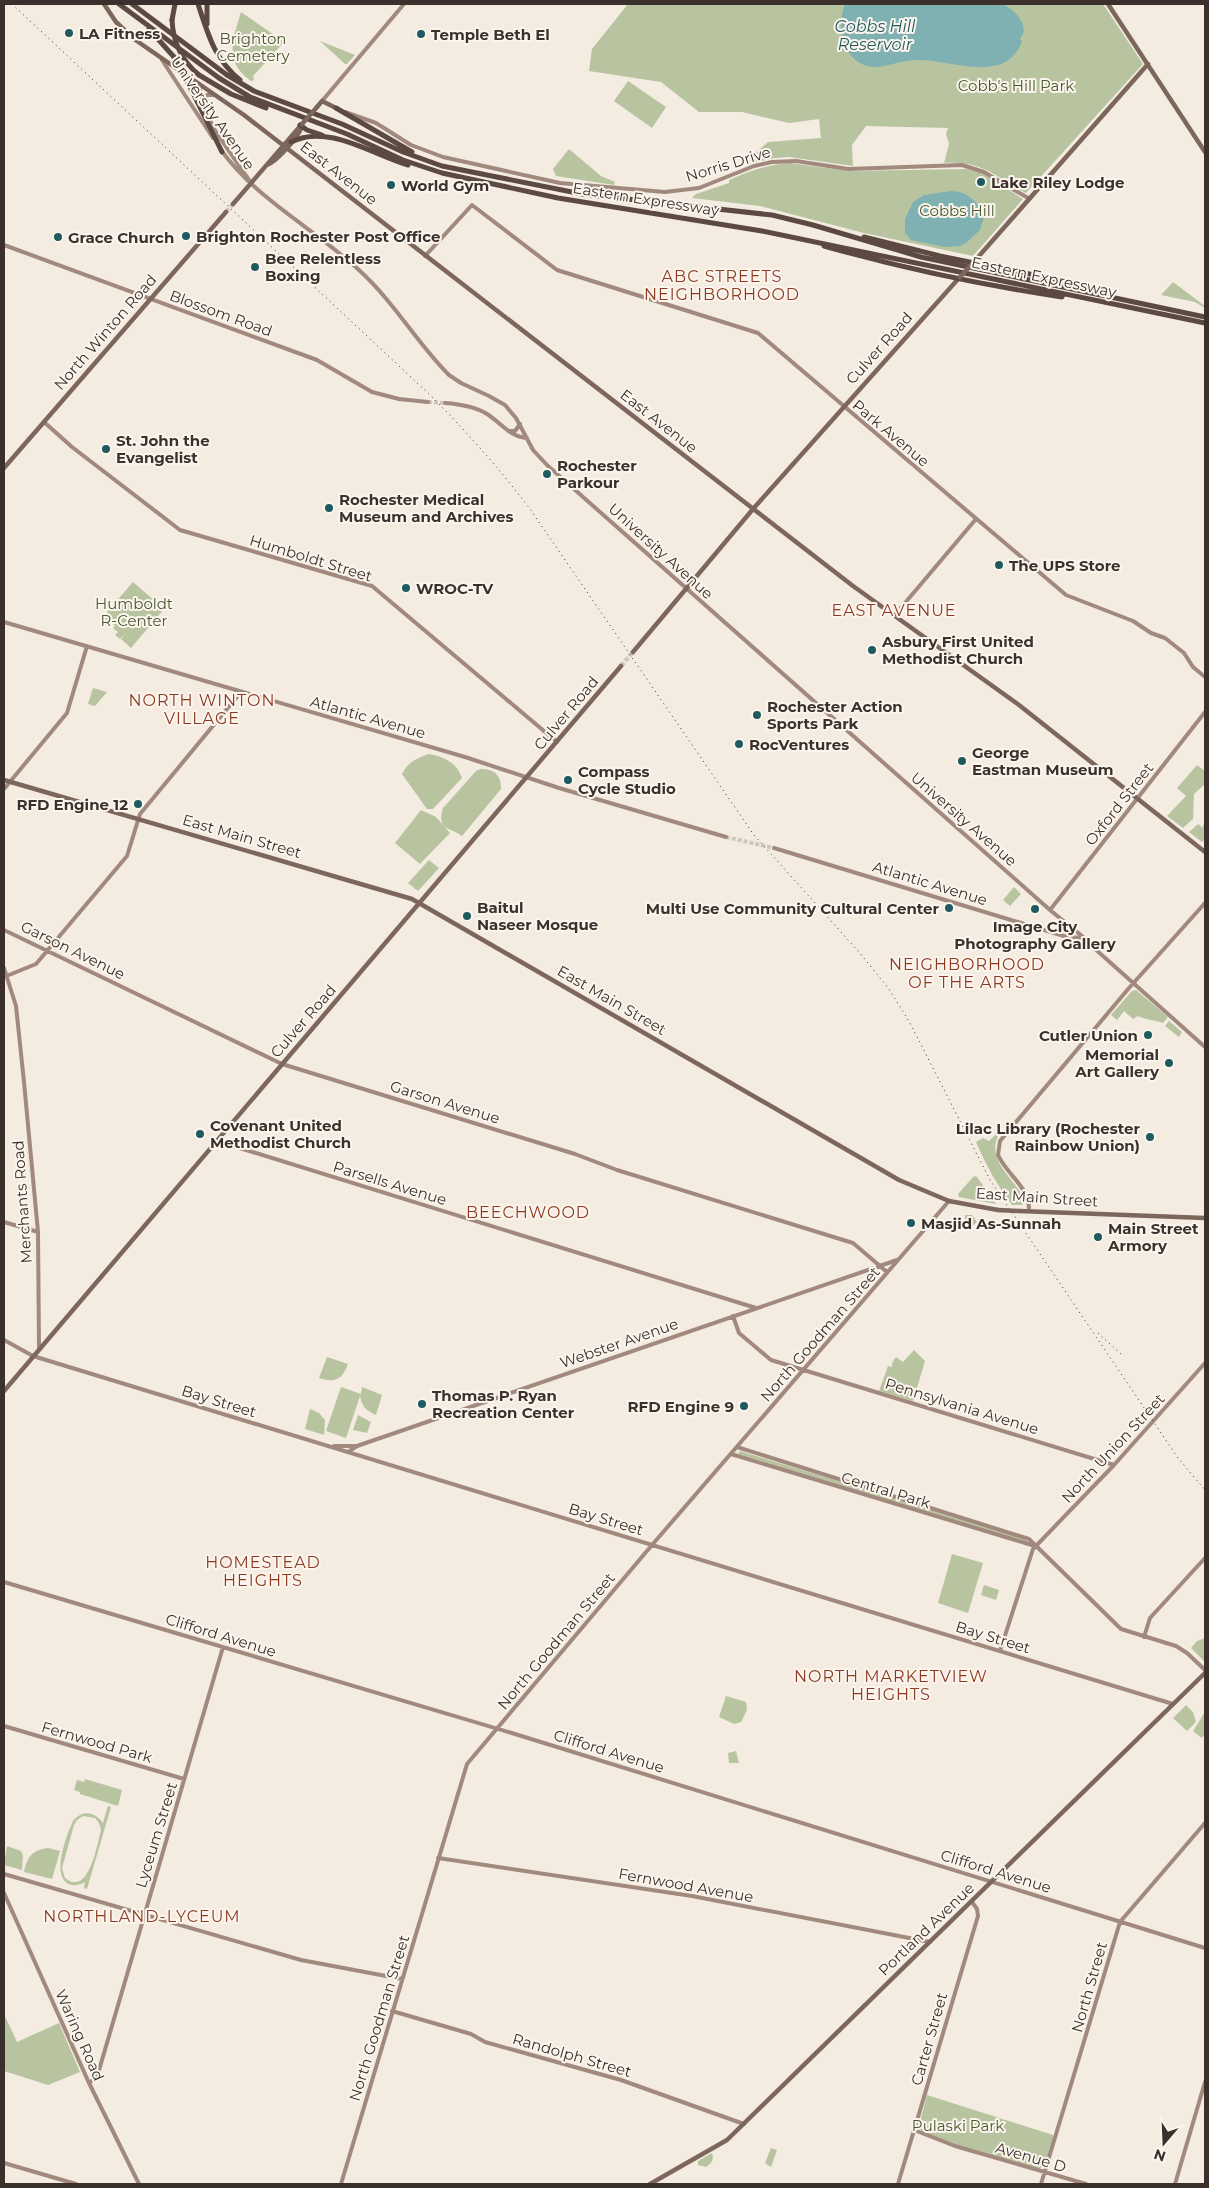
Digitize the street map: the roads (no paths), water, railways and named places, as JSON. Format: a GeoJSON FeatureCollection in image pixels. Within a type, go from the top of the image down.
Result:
{"type":"FeatureCollection","features":[{"type":"Feature","properties":{"kind":"highway","name":"Eastern Expressway"},"geometry":{"type":"LineString","coordinates":[[119,4],[237,90],[260,102],[337,130],[403,160],[442,173],[553,197],[782,235],[1205,324]]}},
{"type":"Feature","properties":{"kind":"highway","name":"Eastern Expressway"},"geometry":{"type":"LineString","coordinates":[[132,4],[232,78],[268,97],[342,124],[432,162],[467,172],[577,194],[742,210],[782,217],[916,256],[1205,316]]}},
{"type":"Feature","properties":{"kind":"highway"},"geometry":{"type":"LineString","coordinates":[[175,4],[172,20],[174,36],[180,51],[199,75],[215,86],[244,100],[294,115]]}},
{"type":"Feature","properties":{"kind":"highway"},"geometry":{"type":"LineString","coordinates":[[198,4],[210,42],[220,59],[233,74],[268,97]]}},
{"type":"Feature","properties":{"kind":"highway"},"geometry":{"type":"LineString","coordinates":[[207,4],[207,24],[210,42]]}},
{"type":"Feature","properties":{"kind":"highway"},"geometry":{"type":"LineString","coordinates":[[128,10],[161,41],[174,57],[222,152]]}},
{"type":"Feature","properties":{"kind":"highway"},"geometry":{"type":"LineString","coordinates":[[336,108],[432,162]]}},
{"type":"Feature","properties":{"kind":"highway"},"geometry":{"type":"LineString","coordinates":[[301,125],[308,131],[340,140],[398,162],[442,173]]}},
{"type":"Feature","properties":{"kind":"highway"},"geometry":{"type":"LineString","coordinates":[[291,142],[312,137],[340,140]]}},
{"type":"Feature","properties":{"kind":"highway"},"geometry":{"type":"LineString","coordinates":[[818,226],[972,263],[1061,280],[1138,303]]}},
{"type":"Feature","properties":{"kind":"highway"},"geometry":{"type":"LineString","coordinates":[[782,235],[879,262],[1026,292],[1110,304]]}},
{"type":"Feature","properties":{"kind":"main road","name":"East Avenue"},"geometry":{"type":"LineString","coordinates":[[104,4],[123,29],[284,146],[753,510],[894,616],[1019,705],[1205,852]]}},
{"type":"Feature","properties":{"kind":"main road"},"geometry":{"type":"LineString","coordinates":[[1108,4],[1205,152]]}},
{"type":"Feature","properties":{"kind":"main road","name":"Culver Road"},"geometry":{"type":"LineString","coordinates":[[633,652],[753,510],[1148,64]]}},
{"type":"Feature","properties":{"kind":"main road"},"geometry":{"type":"LineString","coordinates":[[233,204],[267,165],[275,160],[284,146],[322,101]]}},
{"type":"Feature","properties":{"kind":"main road","name":"Norris Drive"},"geometry":{"type":"LineString","coordinates":[[322,101],[336,108]]}},
{"type":"Feature","properties":{"kind":"main road"},"geometry":{"type":"LineString","coordinates":[[284,146],[291,142],[301,125]]}},
{"type":"Feature","properties":{"kind":"main road","name":"North Winton Road"},"geometry":{"type":"LineString","coordinates":[[4,468],[226,212]]}},
{"type":"Feature","properties":{"kind":"main road","name":"Culver Road"},"geometry":{"type":"LineString","coordinates":[[4,1391],[621,666]]}},
{"type":"Feature","properties":{"kind":"main road","name":"East Main Street"},"geometry":{"type":"LineString","coordinates":[[4,780],[296,864],[420,903],[899,1180],[949,1201],[998,1210],[1205,1218]]}},
{"type":"Feature","properties":{"kind":"main road","name":"Portland Avenue"},"geometry":{"type":"LineString","coordinates":[[650,2184],[726,2140],[744,2124],[1205,1671]]}},
{"type":"Feature","properties":{"kind":"street"},"geometry":{"type":"LineString","coordinates":[[322,101],[404,4]]}},
{"type":"Feature","properties":{"kind":"street","name":"University Avenue"},"geometry":{"type":"LineString","coordinates":[[157,54],[222,152],[244,179],[343,255],[366,276],[449,375],[460,383],[505,405],[520,424],[538,457],[1071,928],[1080,938],[1085,940]]}},
{"type":"Feature","properties":{"kind":"street","name":"University Avenue"},"geometry":{"type":"LineString","coordinates":[[198,82],[203,103],[221,142],[251,183]]}},
{"type":"Feature","properties":{"kind":"street"},"geometry":{"type":"LineString","coordinates":[[203,103],[206,96],[216,95]]}},
{"type":"Feature","properties":{"kind":"street","name":"Norris Drive"},"geometry":{"type":"LineString","coordinates":[[336,108],[382,126],[411,145],[446,158],[560,183],[665,192],[699,188],[754,166],[772,162],[796,161],[866,170],[962,165],[984,172],[1028,198]]}},
{"type":"Feature","properties":{"kind":"street","name":"Park Avenue"},"geometry":{"type":"LineString","coordinates":[[426,256],[469,206],[473,205],[555,270],[757,332],[1066,595],[1133,621],[1151,633],[1167,639],[1184,653],[1194,668],[1205,677]]}},
{"type":"Feature","properties":{"kind":"street","name":"Blossom Road"},"geometry":{"type":"LineString","coordinates":[[4,245],[317,360],[372,392],[399,399],[428,402]]}},
{"type":"Feature","properties":{"kind":"street"},"geometry":{"type":"LineString","coordinates":[[445,403],[464,405],[479,410],[516,436],[527,438]]}},
{"type":"Feature","properties":{"kind":"street","name":"Humboldt Street"},"geometry":{"type":"LineString","coordinates":[[44,422],[72,447],[180,530],[372,586],[557,742]]}},
{"type":"Feature","properties":{"kind":"street"},"geometry":{"type":"LineString","coordinates":[[508,431],[515,431],[520,424]]}},
{"type":"Feature","properties":{"kind":"street"},"geometry":{"type":"LineString","coordinates":[[894,616],[976,519]]}},
{"type":"Feature","properties":{"kind":"street","name":"Atlantic Avenue"},"geometry":{"type":"LineString","coordinates":[[4,622],[465,757],[527,778],[726,837]]}},
{"type":"Feature","properties":{"kind":"street"},"geometry":{"type":"LineString","coordinates":[[4,789],[67,713],[87,646]]}},
{"type":"Feature","properties":{"kind":"street"},"geometry":{"type":"LineString","coordinates":[[5,977],[34,965],[126,856],[138,818],[241,692]]}},
{"type":"Feature","properties":{"kind":"street","name":"Oxford Street"},"geometry":{"type":"LineString","coordinates":[[1050,910],[1205,712]]}},
{"type":"Feature","properties":{"kind":"street","name":"Atlantic Avenue"},"geometry":{"type":"LineString","coordinates":[[774,848],[1061,935],[1080,938]]}},
{"type":"Feature","properties":{"kind":"street"},"geometry":{"type":"LineString","coordinates":[[1029,1211],[1028,1198],[1002,1161],[998,1149],[1004,1135],[1133,983],[1205,903]]}},
{"type":"Feature","properties":{"kind":"street","name":"University Avenue"},"geometry":{"type":"LineString","coordinates":[[1071,928],[1205,1047]]}},
{"type":"Feature","properties":{"kind":"street","name":"Garson Avenue"},"geometry":{"type":"LineString","coordinates":[[4,930],[282,1064],[575,1154],[617,1170],[853,1243],[887,1272]]}},
{"type":"Feature","properties":{"kind":"street","name":"Merchants Road"},"geometry":{"type":"LineString","coordinates":[[4,968],[5,977],[17,1010],[38,1232],[40,1347]]}},
{"type":"Feature","properties":{"kind":"street","name":"Parsells Avenue"},"geometry":{"type":"LineString","coordinates":[[217,1141],[756,1308]]}},
{"type":"Feature","properties":{"kind":"street","name":"North Goodman Street"},"geometry":{"type":"LineString","coordinates":[[341,2184],[464,1769],[652,1545],[949,1201]]}},
{"type":"Feature","properties":{"kind":"street"},"geometry":{"type":"LineString","coordinates":[[4,1222],[38,1232]]}},
{"type":"Feature","properties":{"kind":"street","name":"Webster Avenue"},"geometry":{"type":"LineString","coordinates":[[348,1452],[357,1446],[899,1259]]}},
{"type":"Feature","properties":{"kind":"street","name":"Pennsylvania Avenue"},"geometry":{"type":"LineString","coordinates":[[733,1316],[739,1333],[767,1358],[1114,1465]]}},
{"type":"Feature","properties":{"kind":"street","name":"Bay Street"},"geometry":{"type":"LineString","coordinates":[[4,1340],[33,1356],[1173,1704]]}},
{"type":"Feature","properties":{"kind":"street","name":"North Union Street"},"geometry":{"type":"LineString","coordinates":[[1036,1546],[1114,1465],[1205,1362]]}},
{"type":"Feature","properties":{"kind":"street"},"geometry":{"type":"LineString","coordinates":[[327,1446],[357,1446]]}},
{"type":"Feature","properties":{"kind":"street","name":"Central Park"},"geometry":{"type":"LineString","coordinates":[[737,1447],[1024,1536],[1032,1540],[1115,1624],[1124,1630],[1180,1648],[1205,1671]]}},
{"type":"Feature","properties":{"kind":"street","name":"Central Park"},"geometry":{"type":"LineString","coordinates":[[731,1454],[1036,1546]]}},
{"type":"Feature","properties":{"kind":"street"},"geometry":{"type":"LineString","coordinates":[[1000,1651],[1030,1556],[1036,1546]]}},
{"type":"Feature","properties":{"kind":"street"},"geometry":{"type":"LineString","coordinates":[[1144,1637],[1150,1618],[1205,1558]]}},
{"type":"Feature","properties":{"kind":"street","name":"Clifford Avenue"},"geometry":{"type":"LineString","coordinates":[[4,1582],[496,1729],[1205,1948]]}},
{"type":"Feature","properties":{"kind":"street","name":"Lyceum Street"},"geometry":{"type":"LineString","coordinates":[[89,2083],[96,2077],[223,1647]]}},
{"type":"Feature","properties":{"kind":"street","name":"Fernwood Park"},"geometry":{"type":"LineString","coordinates":[[4,1726],[184,1779]]}},
{"type":"Feature","properties":{"kind":"street","name":"North Street"},"geometry":{"type":"LineString","coordinates":[[1041,2184],[1120,1922],[1205,1823]]}},
{"type":"Feature","properties":{"kind":"street","name":"Fernwood Avenue"},"geometry":{"type":"LineString","coordinates":[[438,1858],[692,1896],[930,1942]]}},
{"type":"Feature","properties":{"kind":"street"},"geometry":{"type":"LineString","coordinates":[[4,1874],[301,1960],[402,1979]]}},
{"type":"Feature","properties":{"kind":"street","name":"Waring Road"},"geometry":{"type":"LineString","coordinates":[[4,1893],[89,2083],[138,2184]]}},
{"type":"Feature","properties":{"kind":"street","name":"Carter Street"},"geometry":{"type":"LineString","coordinates":[[898,2184],[978,1916],[977,1909],[972,1902]]}},
{"type":"Feature","properties":{"kind":"street","name":"Randolph Street"},"geometry":{"type":"LineString","coordinates":[[392,2011],[471,2034],[485,2042],[621,2080],[744,2124]]}},
{"type":"Feature","properties":{"kind":"street"},"geometry":{"type":"LineString","coordinates":[[1175,2184],[1205,2082]]}},
{"type":"Feature","properties":{"kind":"street","name":"Avenue D"},"geometry":{"type":"LineString","coordinates":[[914,2130],[947,2144],[1086,2184]]}},
{"type":"Feature","properties":{"kind":"street"},"geometry":{"type":"LineString","coordinates":[[4,2163],[76,2184]]}},
{"type":"Feature","properties":{"kind":"water","name":"Cobbs Hill Reservoir"},"geometry":{"type":"Polygon","coordinates":[[[845,4],[1003,4],[1021,20],[1024,29],[1020,39],[1022,41],[1015,54],[1004,63],[991,66],[962,66],[913,60],[885,66],[863,65],[855,60],[844,43],[841,23],[845,4]]]}},
{"type":"Feature","properties":{"kind":"water"},"geometry":{"type":"Polygon","coordinates":[[[951,191],[967,195],[979,207],[984,217],[980,230],[960,246],[945,247],[911,240],[905,233],[905,219],[913,202],[924,195],[951,191]]]}},
{"type":"Feature","properties":{"kind":"tunnel"},"geometry":{"type":"LineString","coordinates":[[226,212],[233,204]]}},
{"type":"Feature","properties":{"kind":"tunnel"},"geometry":{"type":"LineString","coordinates":[[428,402],[445,403]]}},
{"type":"Feature","properties":{"kind":"tunnel"},"geometry":{"type":"LineString","coordinates":[[621,666],[633,652]]}},
{"type":"Feature","properties":{"kind":"tunnel"},"geometry":{"type":"LineString","coordinates":[[726,837],[774,848]]}},
{"type":"Feature","properties":{"kind":"railway"},"geometry":{"type":"LineString","coordinates":[[12,4],[430,395],[506,479],[530,509],[754,835],[859,952],[889,989],[910,1023],[990,1180],[1178,1458],[1205,1490]]}},
{"type":"Feature","properties":{"kind":"railway"},"geometry":{"type":"LineString","coordinates":[[1098,1333],[1122,1355]]}},
{"type":"Feature","properties":{"kind":"place","name":"LA Fitness"},"geometry":{"type":"Point","coordinates":[69,33]}},
{"type":"Feature","properties":{"kind":"place","name":"Temple Beth El"},"geometry":{"type":"Point","coordinates":[421,34]}},
{"type":"Feature","properties":{"kind":"place","name":"Lake Riley Lodge"},"geometry":{"type":"Point","coordinates":[981,182]}},
{"type":"Feature","properties":{"kind":"place","name":"World Gym"},"geometry":{"type":"Point","coordinates":[391,185]}},
{"type":"Feature","properties":{"kind":"place","name":"Brighton Rochester Post Office"},"geometry":{"type":"Point","coordinates":[186,236]}},
{"type":"Feature","properties":{"kind":"place","name":"Grace Church"},"geometry":{"type":"Point","coordinates":[58,237]}},
{"type":"Feature","properties":{"kind":"place","name":"Bee Relentless Boxing"},"geometry":{"type":"Point","coordinates":[255,267]}},
{"type":"Feature","properties":{"kind":"place","name":"St. John the Evangelist"},"geometry":{"type":"Point","coordinates":[106,449]}},
{"type":"Feature","properties":{"kind":"place","name":"Rochester Parkour"},"geometry":{"type":"Point","coordinates":[547,474]}},
{"type":"Feature","properties":{"kind":"place","name":"Rochester Medical Museum and Archives"},"geometry":{"type":"Point","coordinates":[329,508]}},
{"type":"Feature","properties":{"kind":"place","name":"The UPS Store"},"geometry":{"type":"Point","coordinates":[999,565]}},
{"type":"Feature","properties":{"kind":"place","name":"WROC-TV"},"geometry":{"type":"Point","coordinates":[406,588]}},
{"type":"Feature","properties":{"kind":"place","name":"Asbury First United Methodist Church"},"geometry":{"type":"Point","coordinates":[872,650]}},
{"type":"Feature","properties":{"kind":"place","name":"Rochester Action Sports Park"},"geometry":{"type":"Point","coordinates":[757,715]}},
{"type":"Feature","properties":{"kind":"place","name":"RocVentures"},"geometry":{"type":"Point","coordinates":[739,744]}},
{"type":"Feature","properties":{"kind":"place","name":"George Eastman Museum"},"geometry":{"type":"Point","coordinates":[962,761]}},
{"type":"Feature","properties":{"kind":"place","name":"Compass Cycle Studio"},"geometry":{"type":"Point","coordinates":[568,780]}},
{"type":"Feature","properties":{"kind":"place","name":"RFD Engine 12"},"geometry":{"type":"Point","coordinates":[138,804]}},
{"type":"Feature","properties":{"kind":"place","name":"Multi Use Community Cultural Center"},"geometry":{"type":"Point","coordinates":[949,908]}},
{"type":"Feature","properties":{"kind":"place","name":"Image City Photography Gallery"},"geometry":{"type":"Point","coordinates":[1035,909]}},
{"type":"Feature","properties":{"kind":"place","name":"Baitul Naseer Mosque"},"geometry":{"type":"Point","coordinates":[467,916]}},
{"type":"Feature","properties":{"kind":"place","name":"Cutler Union"},"geometry":{"type":"Point","coordinates":[1148,1035]}},
{"type":"Feature","properties":{"kind":"place","name":"Memorial Art Gallery"},"geometry":{"type":"Point","coordinates":[1169,1063]}},
{"type":"Feature","properties":{"kind":"place","name":"Covenant United Methodist Church"},"geometry":{"type":"Point","coordinates":[200,1134]}},
{"type":"Feature","properties":{"kind":"place","name":"Lilac Library (Rochester Rainbow Union)"},"geometry":{"type":"Point","coordinates":[1150,1137]}},
{"type":"Feature","properties":{"kind":"place","name":"Masjid As-Sunnah"},"geometry":{"type":"Point","coordinates":[911,1223]}},
{"type":"Feature","properties":{"kind":"place","name":"Main Street Armory"},"geometry":{"type":"Point","coordinates":[1098,1237]}},
{"type":"Feature","properties":{"kind":"place","name":"Thomas P. Ryan Recreation Center"},"geometry":{"type":"Point","coordinates":[422,1404]}},
{"type":"Feature","properties":{"kind":"place","name":"RFD Engine 9"},"geometry":{"type":"Point","coordinates":[744,1406]}},
{"type":"Feature","properties":{"kind":"district","name":"ABC STREETS NEIGHBORHOOD"},"geometry":{"type":"Point","coordinates":[722,285]}},
{"type":"Feature","properties":{"kind":"district","name":"EAST AVENUE"},"geometry":{"type":"Point","coordinates":[894,610]}},
{"type":"Feature","properties":{"kind":"district","name":"NORTH WINTON VILLAGE"},"geometry":{"type":"Point","coordinates":[202,709]}},
{"type":"Feature","properties":{"kind":"district","name":"NEIGHBORHOOD OF THE ARTS"},"geometry":{"type":"Point","coordinates":[967,973]}},
{"type":"Feature","properties":{"kind":"district","name":"BEECHWOOD"},"geometry":{"type":"Point","coordinates":[528,1212]}},
{"type":"Feature","properties":{"kind":"district","name":"HOMESTEAD HEIGHTS"},"geometry":{"type":"Point","coordinates":[263,1571]}},
{"type":"Feature","properties":{"kind":"district","name":"NORTH MARKETVIEW HEIGHTS"},"geometry":{"type":"Point","coordinates":[891,1685]}},
{"type":"Feature","properties":{"kind":"district","name":"NORTHLAND-LYCEUM"},"geometry":{"type":"Point","coordinates":[142,1916]}},
{"type":"Feature","properties":{"kind":"park label","name":"Brighton Cemetery"},"geometry":{"type":"Point","coordinates":[253,46]}},
{"type":"Feature","properties":{"kind":"park label","name":"Cobb's Hill Park"},"geometry":{"type":"Point","coordinates":[1016,85]}},
{"type":"Feature","properties":{"kind":"park label","name":"Cobbs Hill"},"geometry":{"type":"Point","coordinates":[957,210]}},
{"type":"Feature","properties":{"kind":"park label","name":"Humboldt R-Center"},"geometry":{"type":"Point","coordinates":[134,612]}},
{"type":"Feature","properties":{"kind":"park label","name":"Pulaski Park"},"geometry":{"type":"Point","coordinates":[958,2125]}}]}
